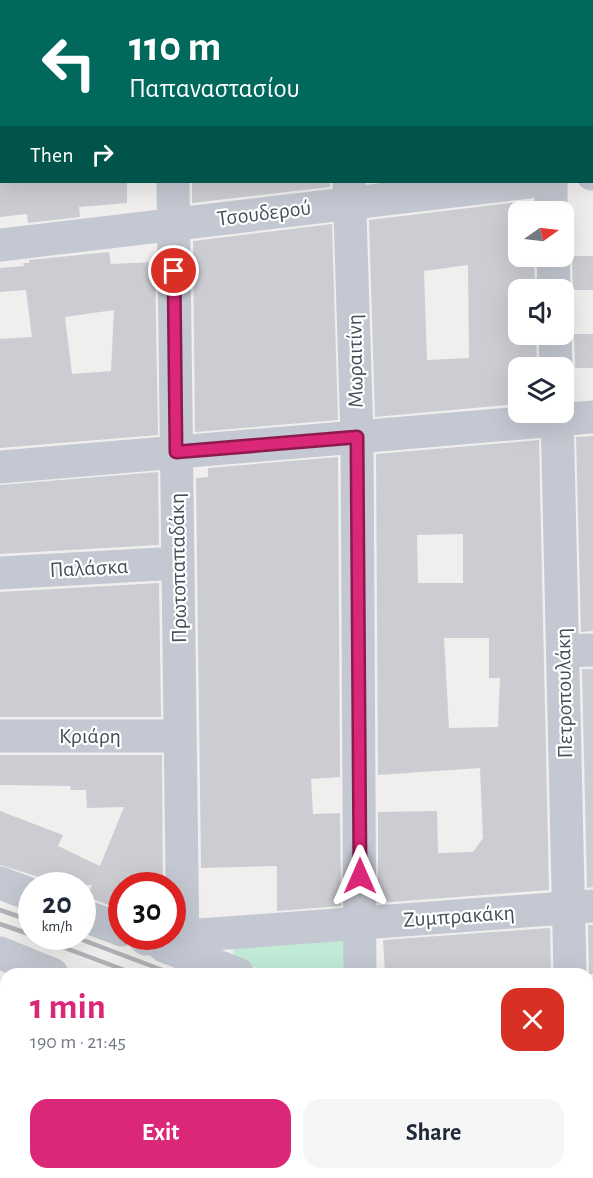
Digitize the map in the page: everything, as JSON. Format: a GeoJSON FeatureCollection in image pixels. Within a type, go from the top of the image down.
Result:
{"type":"FeatureCollection","features":[{"type":"Feature","properties":{"kind":"street","name":"Πρωτοπαπαδάκη"},"geometry":{"type":"LineString","coordinates":[[172,183],[182,872]]}},
{"type":"Feature","properties":{"kind":"street","name":"Τσουδερού"},"geometry":{"type":"LineString","coordinates":[[0,245],[173,224],[350,192],[511,183]]}},
{"type":"Feature","properties":{"kind":"street"},"geometry":{"type":"LineString","coordinates":[[551,183],[552,201]]}},
{"type":"Feature","properties":{"kind":"street","name":"Μωραιτίνη"},"geometry":{"type":"LineString","coordinates":[[350,192],[357,437],[360,968]]}},
{"type":"Feature","properties":{"kind":"street"},"geometry":{"type":"LineString","coordinates":[[574,416],[593,417]]}},
{"type":"Feature","properties":{"kind":"street"},"geometry":{"type":"LineString","coordinates":[[0,466],[357,437],[508,421]]}},
{"type":"Feature","properties":{"kind":"street","name":"Πετροπουλάκη"},"geometry":{"type":"LineString","coordinates":[[558,423],[578,650],[581,907],[571,968]]}},
{"type":"Feature","properties":{"kind":"street","name":"Παλάσκα"},"geometry":{"type":"LineString","coordinates":[[0,573],[178,563]]}},
{"type":"Feature","properties":{"kind":"street","name":"Κριάρη"},"geometry":{"type":"LineString","coordinates":[[0,736],[180,736]]}},
{"type":"Feature","properties":{"kind":"street"},"geometry":{"type":"LineString","coordinates":[[0,883],[18,890]]}},
{"type":"Feature","properties":{"kind":"street","name":"Ζυμπρακάκη"},"geometry":{"type":"LineString","coordinates":[[186,945],[360,923],[581,907]]}},
{"type":"Feature","properties":{"kind":"street"},"geometry":{"type":"LineString","coordinates":[[186,947],[227,968]]}},
{"type":"Feature","properties":{"kind":"street"},"geometry":{"type":"LineString","coordinates":[[0,953],[37,968]]}},
{"type":"Feature","properties":{"kind":"green space"},"geometry":{"type":"Polygon","coordinates":[[[351,940],[353,968],[257,968],[234,960],[233,947],[351,940]]]}},
{"type":"Feature","properties":{"kind":"building"},"geometry":{"type":"Polygon","coordinates":[[[0,183],[127,183],[127,203],[79,207],[80,217],[28,223],[27,214],[0,217],[0,183]]]}},
{"type":"Feature","properties":{"kind":"building"},"geometry":{"type":"Polygon","coordinates":[[[192,183],[330,183],[330,187],[192,203],[192,183]]]}},
{"type":"Feature","properties":{"kind":"building"},"geometry":{"type":"Polygon","coordinates":[[[508,203],[508,267],[534,267],[535,279],[508,279],[508,345],[536,345],[537,357],[508,357],[508,405],[375,417],[369,220],[508,203]],[[468,265],[424,271],[427,360],[469,358],[468,265]]]}},
{"type":"Feature","properties":{"kind":"building"},"geometry":{"type":"Polygon","coordinates":[[[332,224],[338,420],[195,432],[193,241],[332,224]]]}},
{"type":"Feature","properties":{"kind":"building"},"geometry":{"type":"Polygon","coordinates":[[[109,252],[111,264],[155,262],[158,435],[0,448],[0,339],[32,337],[26,290],[0,292],[0,268],[24,266],[23,263],[29,263],[29,260],[109,252]],[[114,310],[65,317],[72,374],[111,371],[114,310]]]}},
{"type":"Feature","properties":{"kind":"building"},"geometry":{"type":"Polygon","coordinates":[[[574,256],[593,256],[593,290],[574,290],[574,256]]]}},
{"type":"Feature","properties":{"kind":"building"},"geometry":{"type":"Polygon","coordinates":[[[574,334],[593,334],[593,368],[575,368],[574,334]]]}},
{"type":"Feature","properties":{"kind":"building"},"geometry":{"type":"Polygon","coordinates":[[[593,436],[593,631],[581,632],[576,437],[593,436]]]}},
{"type":"Feature","properties":{"kind":"building"},"geometry":{"type":"Polygon","coordinates":[[[539,440],[549,890],[378,903],[378,812],[437,811],[438,853],[473,852],[483,838],[480,768],[378,775],[376,454],[539,440]],[[463,534],[417,535],[418,583],[463,583],[463,534]],[[444,638],[449,728],[498,727],[500,678],[489,678],[489,638],[444,638]]]}},
{"type":"Feature","properties":{"kind":"building"},"geometry":{"type":"Polygon","coordinates":[[[338,457],[340,777],[311,779],[313,814],[340,813],[341,906],[277,911],[277,866],[201,868],[196,478],[208,477],[208,468],[338,457]]]}},
{"type":"Feature","properties":{"kind":"building"},"geometry":{"type":"Polygon","coordinates":[[[158,472],[159,545],[0,554],[0,485],[158,472]]]}},
{"type":"Feature","properties":{"kind":"building"},"geometry":{"type":"Polygon","coordinates":[[[159,583],[161,717],[0,717],[0,592],[159,583]]]}},
{"type":"Feature","properties":{"kind":"building"},"geometry":{"type":"Polygon","coordinates":[[[582,669],[593,669],[593,887],[587,888],[582,669]]]}},
{"type":"Feature","properties":{"kind":"building"},"geometry":{"type":"Polygon","coordinates":[[[0,755],[162,755],[163,872],[108,872],[108,905],[96,900],[96,872],[23,872],[0,865],[0,811],[63,835],[58,846],[100,866],[124,807],[87,808],[86,790],[71,790],[70,786],[0,785],[0,755]]]}},
{"type":"Feature","properties":{"kind":"building"},"geometry":{"type":"Polygon","coordinates":[[[588,925],[593,925],[593,968],[589,968],[588,925]]]}},
{"type":"Feature","properties":{"kind":"building"},"geometry":{"type":"Polygon","coordinates":[[[550,928],[551,968],[385,968],[383,940],[550,928]]]}},
{"type":"Feature","properties":{"kind":"railway"},"geometry":{"type":"LineString","coordinates":[[0,910],[18,916]]}},
{"type":"Feature","properties":{"kind":"railway"},"geometry":{"type":"LineString","coordinates":[[0,924],[18,930]]}},
{"type":"Feature","properties":{"kind":"railway"},"geometry":{"type":"LineString","coordinates":[[96,945],[157,968]]}},
{"type":"Feature","properties":{"kind":"railway"},"geometry":{"type":"LineString","coordinates":[[71,950],[119,968]]}},
{"type":"Feature","properties":{"kind":"route"},"geometry":{"type":"LineString","coordinates":[[174,271],[176,452],[357,437],[360,876]]}}]}
